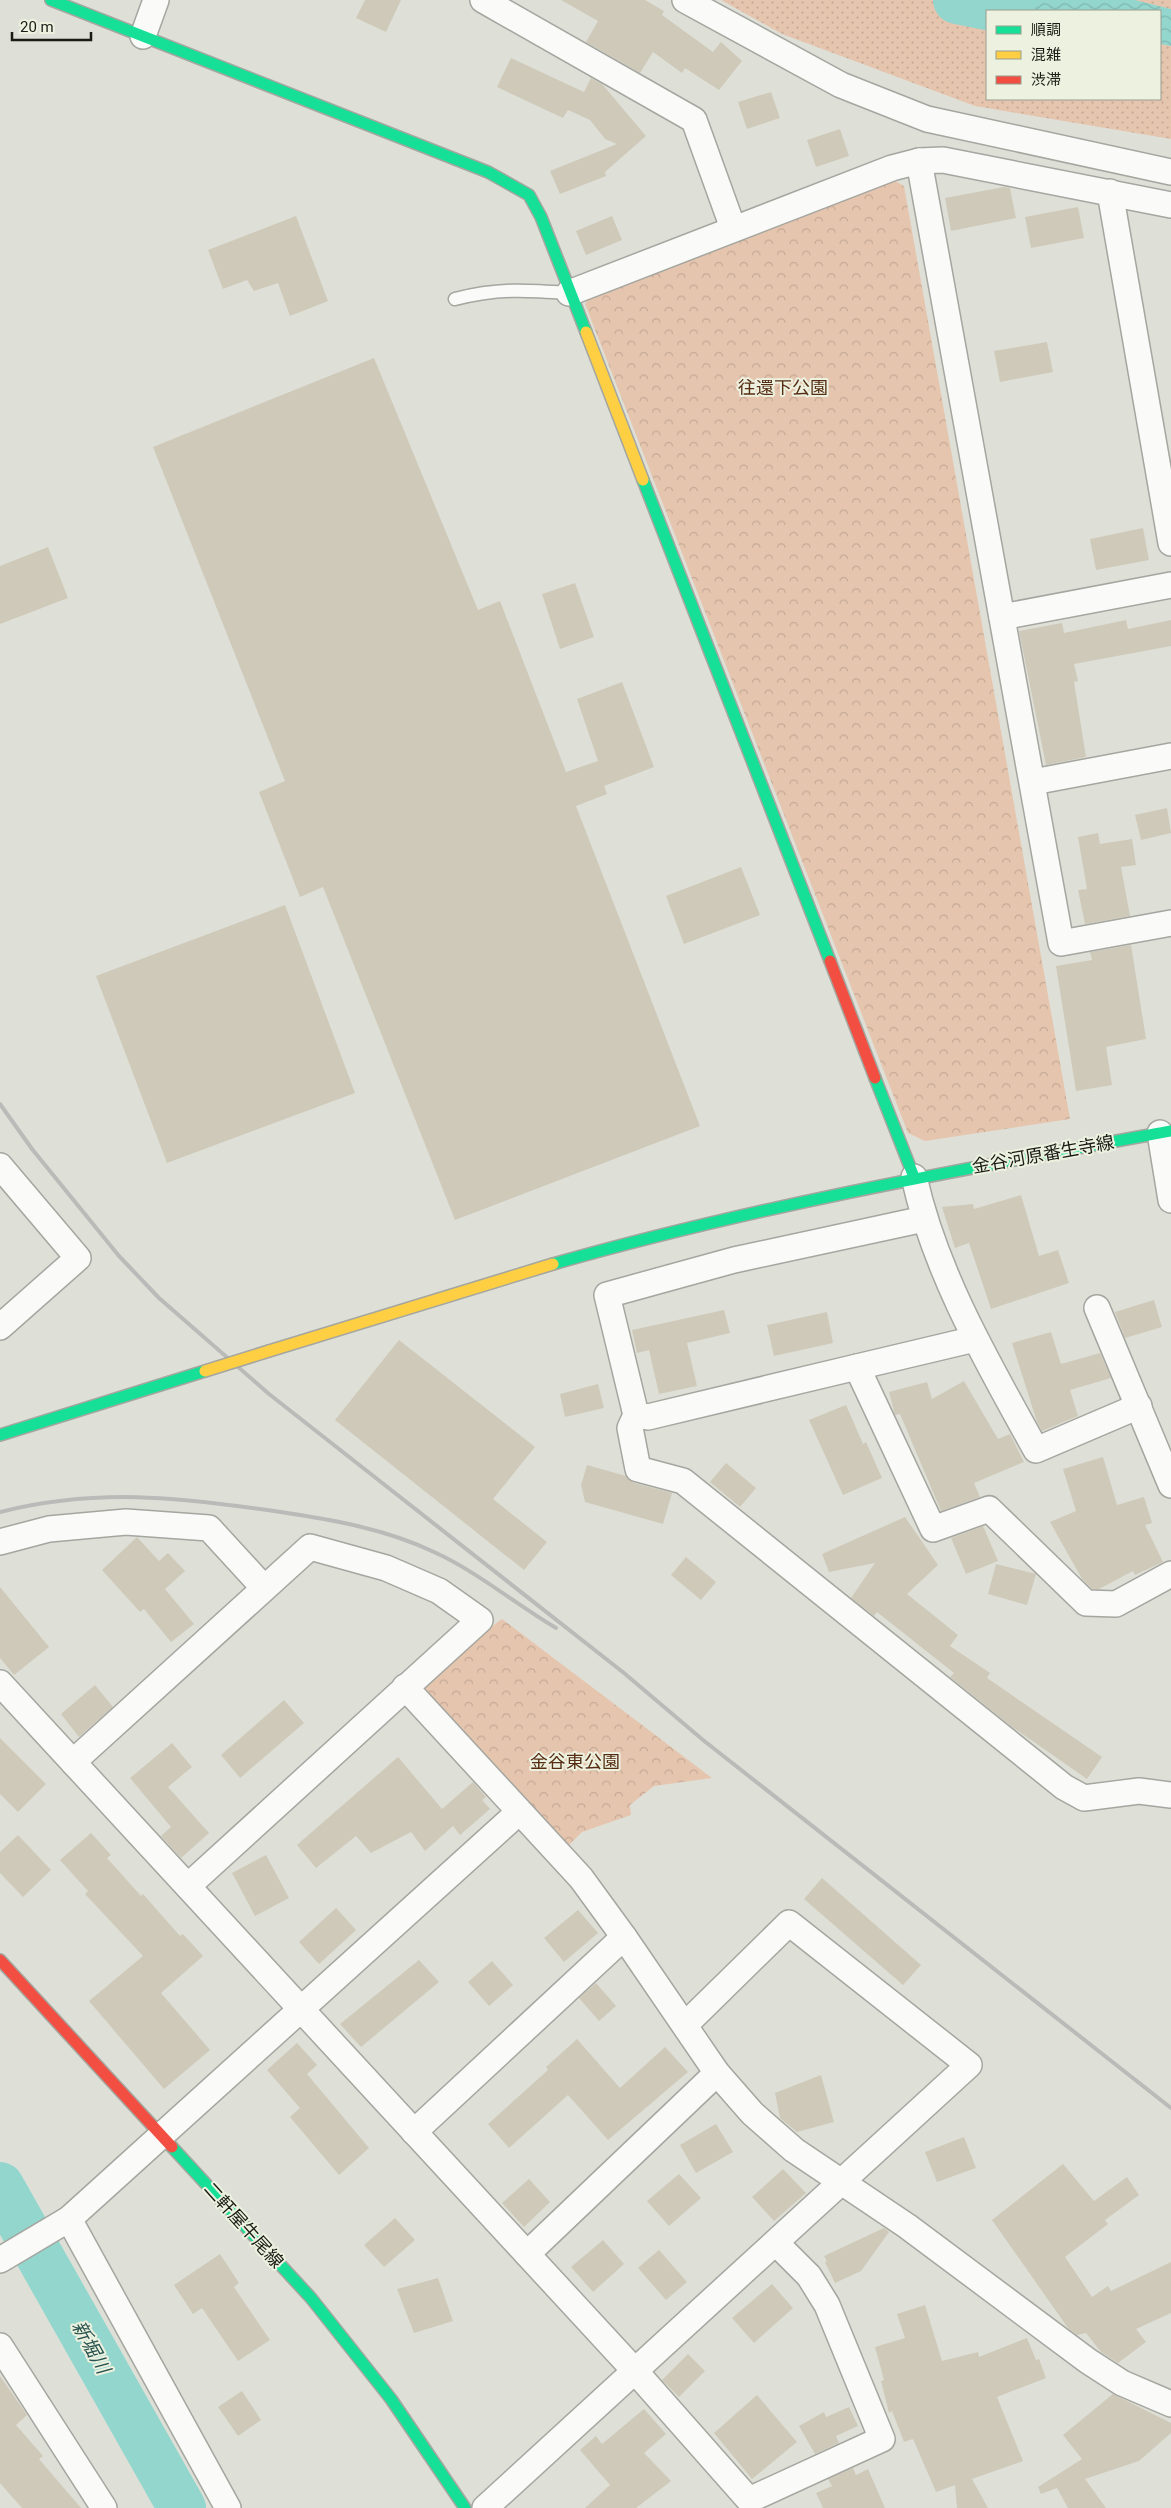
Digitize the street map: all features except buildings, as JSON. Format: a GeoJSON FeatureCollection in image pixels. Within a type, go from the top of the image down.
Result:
{"type":"FeatureCollection","features":[{"type":"Feature","properties":{"kind":"street"},"geometry":{"type":"LineString","coordinates":[[51,0],[488,172],[529,195],[541,217],[914,1177],[924,1219],[975,1339],[1036,1450],[1139,1406]]}},
{"type":"Feature","properties":{"kind":"street"},"geometry":{"type":"LineString","coordinates":[[143,36],[156,0]]}},
{"type":"Feature","properties":{"kind":"street"},"geometry":{"type":"LineString","coordinates":[[483,0],[694,120],[733,228]]}},
{"type":"Feature","properties":{"kind":"street"},"geometry":{"type":"LineString","coordinates":[[685,0],[842,85],[927,119],[1171,172]]}},
{"type":"Feature","properties":{"kind":"street"},"geometry":{"type":"LineString","coordinates":[[569,293],[733,228],[892,168],[918,161],[943,160],[1171,204]]}},
{"type":"Feature","properties":{"kind":"street"},"geometry":{"type":"LineString","coordinates":[[918,161],[1061,943],[1171,923]]}},
{"type":"Feature","properties":{"kind":"street"},"geometry":{"type":"LineString","coordinates":[[1110,192],[1171,543]]}},
{"type":"Feature","properties":{"kind":"street"},"geometry":{"type":"LineString","coordinates":[[1002,616],[1171,586]]}},
{"type":"Feature","properties":{"kind":"street"},"geometry":{"type":"LineString","coordinates":[[1033,782],[1171,756]]}},
{"type":"Feature","properties":{"kind":"street"},"geometry":{"type":"LineString","coordinates":[[1166,1132],[1171,1200]]}},
{"type":"Feature","properties":{"kind":"street","name":"金谷河原番生寺線"},"geometry":{"type":"LineString","coordinates":[[0,1435],[532,1269],[608,1248],[786,1205],[914,1177],[1166,1132]]}},
{"type":"Feature","properties":{"kind":"street"},"geometry":{"type":"LineString","coordinates":[[0,1166],[78,1258],[0,1327]]}},
{"type":"Feature","properties":{"kind":"street"},"geometry":{"type":"LineString","coordinates":[[924,1219],[734,1260],[607,1295],[636,1415],[630,1428],[638,1470],[683,1482],[1064,1787],[1084,1798],[1139,1791],[1171,1794]]}},
{"type":"Feature","properties":{"kind":"street"},"geometry":{"type":"LineString","coordinates":[[1097,1308],[1171,1485]]}},
{"type":"Feature","properties":{"kind":"street"},"geometry":{"type":"LineString","coordinates":[[636,1415],[648,1417],[975,1339]]}},
{"type":"Feature","properties":{"kind":"street"},"geometry":{"type":"LineString","coordinates":[[857,1367],[933,1529],[989,1509],[1086,1603],[1116,1604],[1171,1574]]}},
{"type":"Feature","properties":{"kind":"street"},"geometry":{"type":"LineString","coordinates":[[0,1542],[49,1529],[126,1522],[209,1528],[264,1588]]}},
{"type":"Feature","properties":{"kind":"street"},"geometry":{"type":"LineString","coordinates":[[73,1762],[310,1547],[386,1568],[422,1583],[439,1591],[480,1620],[188,1886]]}},
{"type":"Feature","properties":{"kind":"street"},"geometry":{"type":"LineString","coordinates":[[0,1683],[635,2371],[749,2500],[882,2439],[827,2305],[809,2276],[776,2243]]}},
{"type":"Feature","properties":{"kind":"street"},"geometry":{"type":"LineString","coordinates":[[405,1688],[581,1878],[686,2024],[717,2073],[752,2113],[787,2144],[907,2226],[1088,2361],[1122,2383],[1171,2404]]}},
{"type":"Feature","properties":{"kind":"street"},"geometry":{"type":"LineString","coordinates":[[3,2258],[62,2223],[519,1812]]}},
{"type":"Feature","properties":{"kind":"street"},"geometry":{"type":"LineString","coordinates":[[485,2508],[969,2065],[788,1923],[686,2024]]}},
{"type":"Feature","properties":{"kind":"street"},"geometry":{"type":"LineString","coordinates":[[414,2132],[624,1937]]}},
{"type":"Feature","properties":{"kind":"street","name":"二軒屋牛尾線"},"geometry":{"type":"LineString","coordinates":[[0,1960],[311,2298],[391,2399],[465,2508]]}},
{"type":"Feature","properties":{"kind":"street"},"geometry":{"type":"LineString","coordinates":[[527,2254],[717,2073]]}},
{"type":"Feature","properties":{"kind":"street"},"geometry":{"type":"LineString","coordinates":[[62,2223],[228,2508]]}},
{"type":"Feature","properties":{"kind":"street"},"geometry":{"type":"LineString","coordinates":[[0,2346],[104,2508]]}},
{"type":"Feature","properties":{"kind":"lane"},"geometry":{"type":"LineString","coordinates":[[456,299],[486,291],[518,289],[569,293]]}},
{"type":"Feature","properties":{"kind":"green space"},"geometry":{"type":"Polygon","coordinates":[[[721,0],[1171,0],[1171,139],[975,106],[782,34],[721,0]]]}},
{"type":"Feature","properties":{"kind":"green space","name":"往還下公園"},"geometry":{"type":"Polygon","coordinates":[[[894,180],[904,186],[1070,1119],[925,1141],[908,1133],[585,304],[594,289],[894,180]]]}},
{"type":"Feature","properties":{"kind":"green space","name":"金谷東公園"},"geometry":{"type":"Polygon","coordinates":[[[502,1619],[712,1778],[654,1786],[630,1805],[631,1815],[582,1832],[564,1850],[418,1691],[420,1679],[502,1619]]]}},
{"type":"Feature","properties":{"kind":"water"},"geometry":{"type":"Polygon","coordinates":[[[973,0],[1135,0],[1171,9],[1171,46],[1161,44],[1161,10],[1017,10],[973,0]]]}},
{"type":"Feature","properties":{"kind":"waterway"},"geometry":{"type":"LineString","coordinates":[[957,0],[1006,10]]}},
{"type":"Feature","properties":{"kind":"waterway","name":"新堀川"},"geometry":{"type":"LineString","coordinates":[[0,2186],[182,2508]]}},
{"type":"Feature","properties":{"kind":"railway"},"geometry":{"type":"LineString","coordinates":[[0,1104],[32,1149],[119,1256],[159,1298],[269,1394],[624,1673],[703,1740],[1171,2108]]}},
{"type":"Feature","properties":{"kind":"railway"},"geometry":{"type":"LineString","coordinates":[[0,1512],[36,1504],[70,1500],[103,1497],[137,1497],[238,1506],[335,1521],[396,1537],[434,1552],[466,1569],[556,1628]]}},
{"type":"Feature","properties":{"kind":"traffic: fast"},"geometry":{"type":"LineString","coordinates":[[51,0],[488,172],[529,195],[541,217],[586,332]]}},
{"type":"Feature","properties":{"kind":"traffic: fast"},"geometry":{"type":"LineString","coordinates":[[643,480],[830,961]]}},
{"type":"Feature","properties":{"kind":"traffic: fast"},"geometry":{"type":"LineString","coordinates":[[875,1078],[914,1177]]}},
{"type":"Feature","properties":{"kind":"traffic: fast"},"geometry":{"type":"LineString","coordinates":[[553,1264],[629,1243],[783,1206],[938,1174],[1171,1131]]}},
{"type":"Feature","properties":{"kind":"traffic: fast"},"geometry":{"type":"LineString","coordinates":[[0,1435],[205,1371]]}},
{"type":"Feature","properties":{"kind":"traffic: fast"},"geometry":{"type":"LineString","coordinates":[[172,2147],[311,2298],[391,2399],[465,2508]]}},
{"type":"Feature","properties":{"kind":"traffic: slow"},"geometry":{"type":"LineString","coordinates":[[586,332],[643,480]]}},
{"type":"Feature","properties":{"kind":"traffic: slow"},"geometry":{"type":"LineString","coordinates":[[269,1351],[553,1264]]}},
{"type":"Feature","properties":{"kind":"traffic: slow"},"geometry":{"type":"LineString","coordinates":[[205,1371],[269,1351]]}},
{"type":"Feature","properties":{"kind":"traffic: jam"},"geometry":{"type":"LineString","coordinates":[[830,961],[875,1078]]}},
{"type":"Feature","properties":{"kind":"traffic: jam"},"geometry":{"type":"LineString","coordinates":[[0,1960],[172,2147]]}}]}
